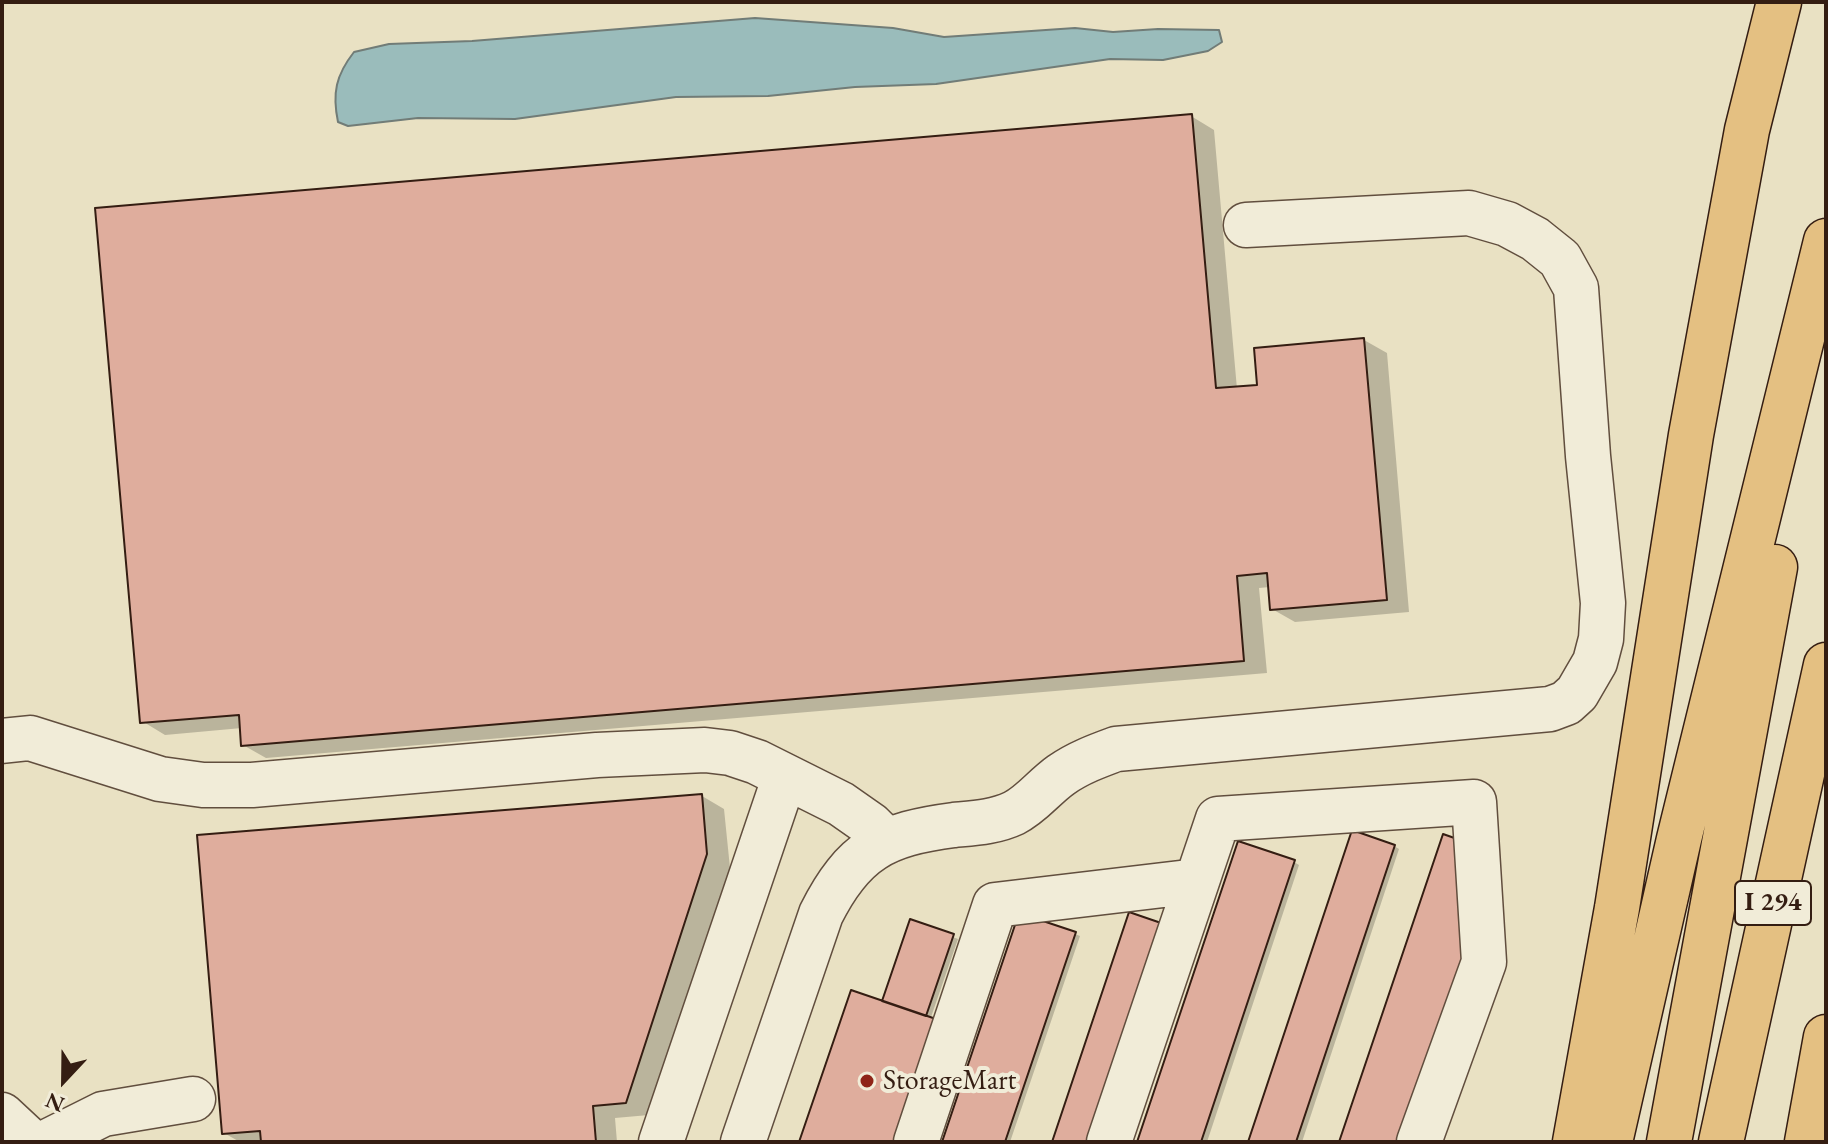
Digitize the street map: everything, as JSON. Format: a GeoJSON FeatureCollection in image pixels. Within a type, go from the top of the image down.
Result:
{"type":"FeatureCollection","features":[{"type":"Feature","properties":{"kind":"highway"},"geometry":{"type":"LineString","coordinates":[[1575,1142],[1617,908],[1691,435],[1747,130],[1779,2]]}},
{"type":"Feature","properties":{"kind":"highway"},"geometry":{"type":"LineString","coordinates":[[1610,1142],[1679,839],[1826,241]]}},
{"type":"Feature","properties":{"kind":"highway"},"geometry":{"type":"LineString","coordinates":[[1669,1142],[1803,417],[1816,288]]}},
{"type":"Feature","properties":{"kind":"highway","name":"I 294"},"geometry":{"type":"LineString","coordinates":[[1721,1142],[1826,665]]}},
{"type":"Feature","properties":{"kind":"highway"},"geometry":{"type":"LineString","coordinates":[[1807,1142],[1826,1037]]}},
{"type":"Feature","properties":{"kind":"street"},"geometry":{"type":"LineString","coordinates":[[743,1142],[821,914],[834,888],[857,860],[886,840],[930,828],[995,821],[1016,812],[1059,776],[1091,758],[1116,749],[1550,709],[1566,703],[1586,679],[1595,662],[1601,639],[1603,603],[1576,288],[1560,259],[1535,239],[1507,224],[1469,213],[1246,225]]}},
{"type":"Feature","properties":{"kind":"street"},"geometry":{"type":"LineString","coordinates":[[2,741],[30,738],[119,768],[160,779],[203,785],[252,785],[597,755],[705,750],[730,753],[757,762],[841,804],[886,840]]}},
{"type":"Feature","properties":{"kind":"street"},"geometry":{"type":"LineString","coordinates":[[661,1142],[785,776]]}},
{"type":"Feature","properties":{"kind":"street"},"geometry":{"type":"LineString","coordinates":[[1109,1142],[1218,819],[1474,802],[1484,962],[1419,1142]]}},
{"type":"Feature","properties":{"kind":"street"},"geometry":{"type":"LineString","coordinates":[[916,1142],[995,905],[1197,881]]}},
{"type":"Feature","properties":{"kind":"street"},"geometry":{"type":"LineString","coordinates":[[47,1142],[103,1114],[193,1099]]}},
{"type":"Feature","properties":{"kind":"street"},"geometry":{"type":"LineString","coordinates":[[2,1115],[31,1142]]}},
{"type":"Feature","properties":{"kind":"water"},"geometry":{"type":"Polygon","coordinates":[[[755,18],[893,28],[944,37],[1075,28],[1113,32],[1219,30],[1222,42],[1208,51],[1163,60],[1110,59],[936,84],[855,87],[768,96],[676,97],[515,119],[418,118],[348,126],[338,122],[335,102],[337,85],[354,52],[389,44],[472,41],[755,18]]]}},
{"type":"Feature","properties":{"kind":"building"},"geometry":{"type":"Polygon","coordinates":[[[1192,114],[1216,388],[1257,385],[1254,348],[1364,338],[1387,600],[1270,610],[1267,573],[1237,576],[1244,661],[241,746],[239,715],[140,723],[95,208],[1192,114]]]}},
{"type":"Feature","properties":{"kind":"building"},"geometry":{"type":"Polygon","coordinates":[[[702,794],[707,854],[626,1103],[593,1106],[596,1142],[261,1142],[260,1131],[222,1134],[197,835],[702,794]]]}},
{"type":"Feature","properties":{"kind":"building"},"geometry":{"type":"Polygon","coordinates":[[[1352,830],[1395,845],[1296,1142],[1248,1142],[1352,830]]]}},
{"type":"Feature","properties":{"kind":"building"},"geometry":{"type":"Polygon","coordinates":[[[1443,834],[1463,841],[1471,946],[1405,1142],[1339,1142],[1443,834]]]}},
{"type":"Feature","properties":{"kind":"building"},"geometry":{"type":"Polygon","coordinates":[[[1238,841],[1295,860],[1201,1142],[1137,1142],[1238,841]]]}},
{"type":"Feature","properties":{"kind":"building"},"geometry":{"type":"Polygon","coordinates":[[[1129,912],[1164,924],[1091,1142],[1052,1142],[1129,912]]]}},
{"type":"Feature","properties":{"kind":"building"},"geometry":{"type":"Polygon","coordinates":[[[1019,913],[1076,932],[1005,1142],[942,1142],[1019,913]]]}},
{"type":"Feature","properties":{"kind":"building"},"geometry":{"type":"Polygon","coordinates":[[[910,919],[954,934],[926,1016],[882,1001],[910,919]]]}},
{"type":"Feature","properties":{"kind":"building","name":"StorageMart"},"geometry":{"type":"Polygon","coordinates":[[[851,990],[936,1019],[894,1142],[799,1142],[851,990]]]}},
{"type":"Feature","properties":{"kind":"place","name":"StorageMart"},"geometry":{"type":"Point","coordinates":[867,1081]}}]}
